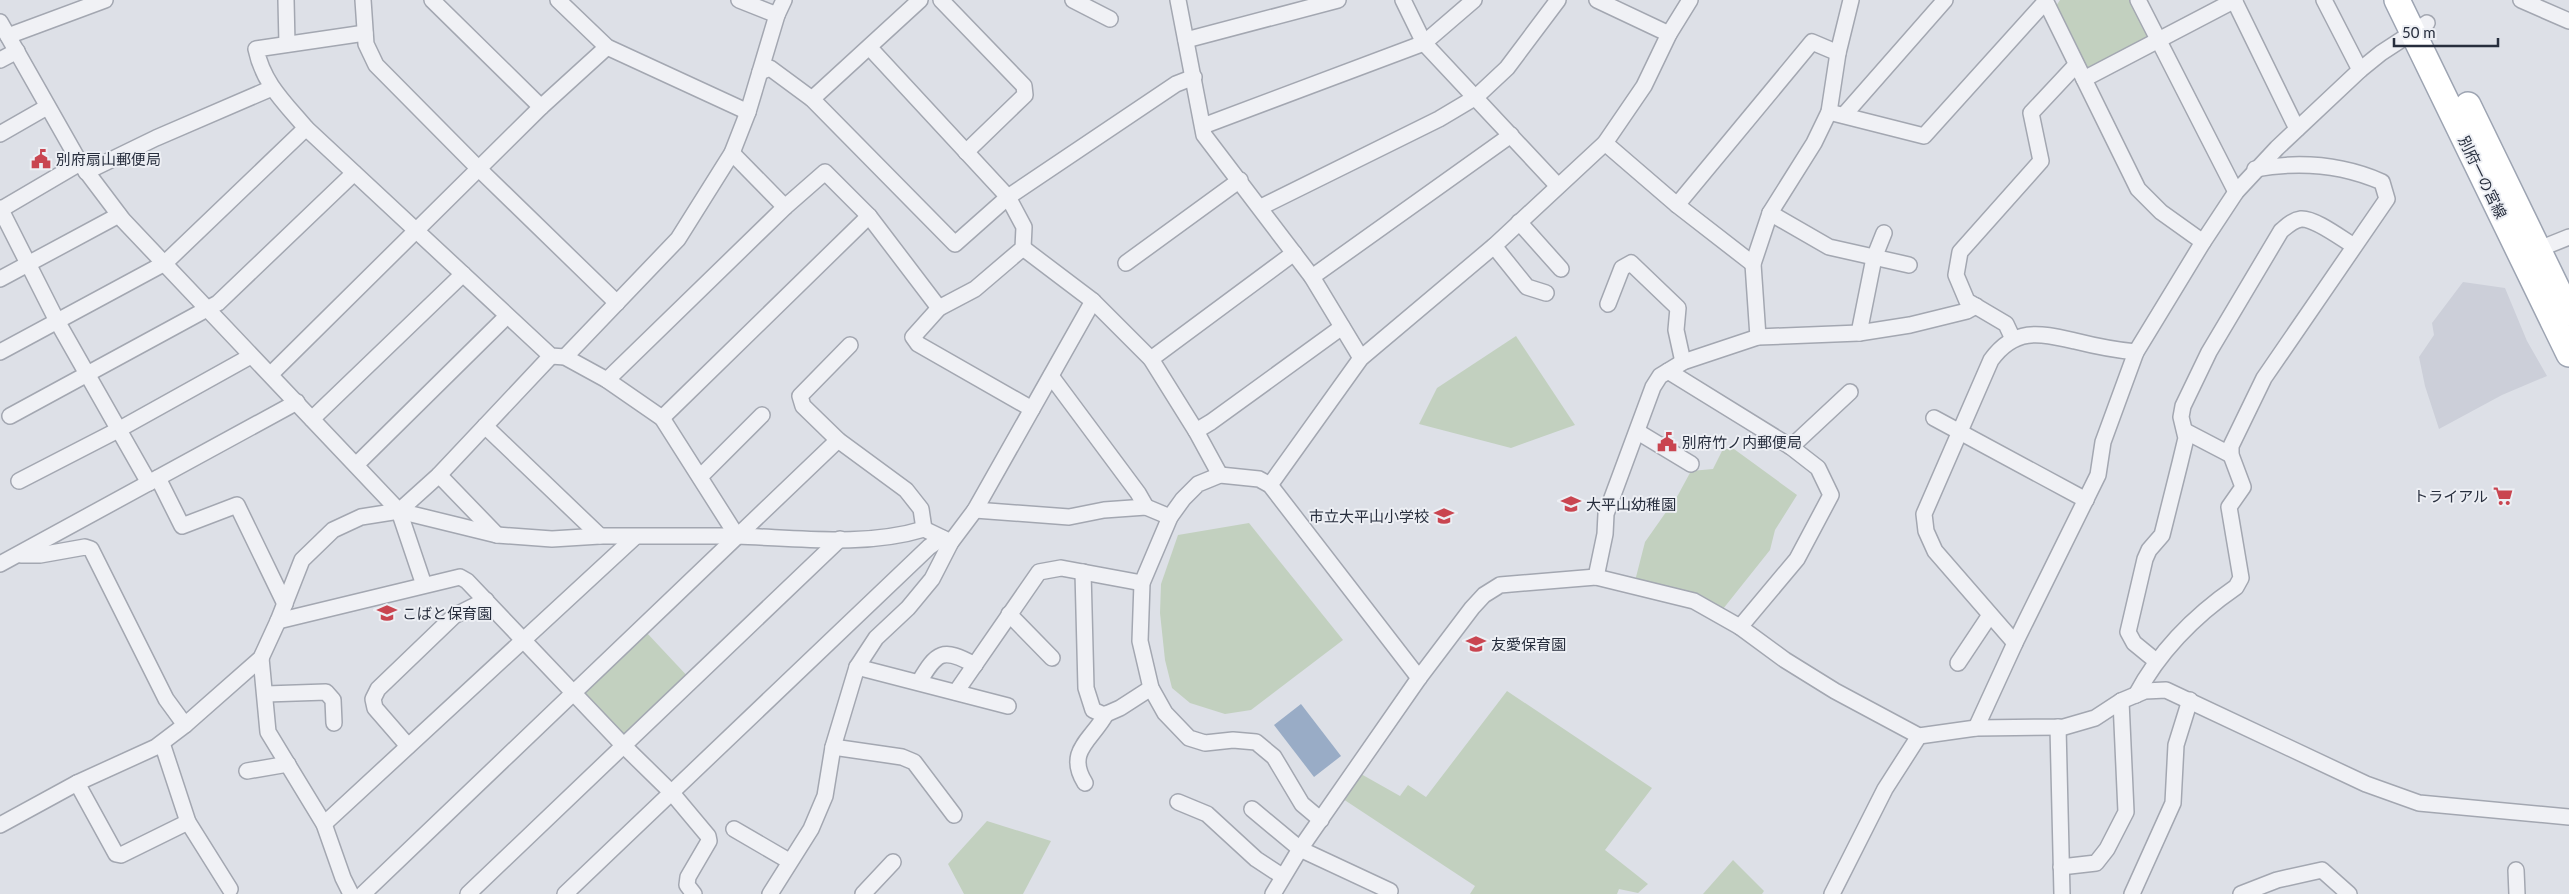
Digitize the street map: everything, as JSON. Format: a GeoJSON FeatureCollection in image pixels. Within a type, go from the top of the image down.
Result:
{"type":"FeatureCollection","features":[{"type":"Feature","properties":{"kind":"main road","name":"別府一の宮線"},"geometry":{"type":"LineString","coordinates":[[2397,0],[2420,27],[2539,249],[2569,313]]}},
{"type":"Feature","properties":{"kind":"main road","name":"別府一の宮線"},"geometry":{"type":"LineString","coordinates":[[2416,0],[2420,27],[2569,354]]}},
{"type":"Feature","properties":{"kind":"street"},"geometry":{"type":"LineString","coordinates":[[8,36],[105,0]]}},
{"type":"Feature","properties":{"kind":"street"},"geometry":{"type":"LineString","coordinates":[[286,0],[287,44]]}},
{"type":"Feature","properties":{"kind":"street"},"geometry":{"type":"LineString","coordinates":[[363,0],[366,44],[376,65],[479,169],[617,303]]}},
{"type":"Feature","properties":{"kind":"street"},"geometry":{"type":"LineString","coordinates":[[432,0],[541,107]]}},
{"type":"Feature","properties":{"kind":"street"},"geometry":{"type":"LineString","coordinates":[[558,0],[607,47],[748,112]]}},
{"type":"Feature","properties":{"kind":"street"},"geometry":{"type":"LineString","coordinates":[[739,0],[777,15]]}},
{"type":"Feature","properties":{"kind":"street"},"geometry":{"type":"LineString","coordinates":[[399,511],[439,475],[485,426],[617,303],[678,239],[732,153],[748,112],[777,15],[784,0]]}},
{"type":"Feature","properties":{"kind":"street"},"geometry":{"type":"LineString","coordinates":[[812,99],[870,48],[920,0]]}},
{"type":"Feature","properties":{"kind":"street"},"geometry":{"type":"LineString","coordinates":[[941,0],[1024,86],[1025,95],[1018,104],[966,152]]}},
{"type":"Feature","properties":{"kind":"street"},"geometry":{"type":"LineString","coordinates":[[1073,0],[1110,19]]}},
{"type":"Feature","properties":{"kind":"street"},"geometry":{"type":"LineString","coordinates":[[1178,0],[1204,135],[1261,207],[1312,277],[1361,358]]}},
{"type":"Feature","properties":{"kind":"street"},"geometry":{"type":"LineString","coordinates":[[1186,40],[1338,0]]}},
{"type":"Feature","properties":{"kind":"street"},"geometry":{"type":"LineString","coordinates":[[1403,0],[1424,43],[1476,96],[1557,185]]}},
{"type":"Feature","properties":{"kind":"street"},"geometry":{"type":"LineString","coordinates":[[1203,126],[1424,43],[1474,0]]}},
{"type":"Feature","properties":{"kind":"street"},"geometry":{"type":"LineString","coordinates":[[1261,207],[1438,119],[1476,96],[1507,68],[1558,0]]}},
{"type":"Feature","properties":{"kind":"street"},"geometry":{"type":"LineString","coordinates":[[1597,0],[1669,34]]}},
{"type":"Feature","properties":{"kind":"street"},"geometry":{"type":"LineString","coordinates":[[1270,485],[1361,358],[1494,246],[1604,143],[1644,86],[1669,34],[1690,0]]}},
{"type":"Feature","properties":{"kind":"street"},"geometry":{"type":"LineString","coordinates":[[1758,337],[1753,264],[1770,213],[1814,142],[1828,112],[1838,53],[1851,0]]}},
{"type":"Feature","properties":{"kind":"street"},"geometry":{"type":"LineString","coordinates":[[1844,115],[1945,0]]}},
{"type":"Feature","properties":{"kind":"street"},"geometry":{"type":"LineString","coordinates":[[2138,0],[2236,192]]}},
{"type":"Feature","properties":{"kind":"street"},"geometry":{"type":"LineString","coordinates":[[2084,79],[2235,0],[2297,130]]}},
{"type":"Feature","properties":{"kind":"street"},"geometry":{"type":"LineString","coordinates":[[2324,0],[2360,70]]}},
{"type":"Feature","properties":{"kind":"street"},"geometry":{"type":"LineString","coordinates":[[2521,0],[2569,21]]}},
{"type":"Feature","properties":{"kind":"street"},"geometry":{"type":"LineString","coordinates":[[1828,112],[1924,136],[2045,1],[2138,188],[2160,212],[2204,242]]}},
{"type":"Feature","properties":{"kind":"street"},"geometry":{"type":"LineString","coordinates":[[0,22],[83,167],[120,215],[399,511],[424,585]]}},
{"type":"Feature","properties":{"kind":"street"},"geometry":{"type":"LineString","coordinates":[[1976,728],[2015,643],[2098,475],[2103,442],[2136,352],[2204,242],[2236,192],[2256,169],[2360,70],[2420,27]]}},
{"type":"Feature","properties":{"kind":"street"},"geometry":{"type":"LineString","coordinates":[[365,33],[256,49],[260,68],[272,88],[306,128],[507,316],[558,357],[607,380],[662,418],[737,536]]}},
{"type":"Feature","properties":{"kind":"street"},"geometry":{"type":"LineString","coordinates":[[1678,205],[1812,42],[1838,53]]}},
{"type":"Feature","properties":{"kind":"street"},"geometry":{"type":"LineString","coordinates":[[271,374],[541,107],[607,47]]}},
{"type":"Feature","properties":{"kind":"street"},"geometry":{"type":"LineString","coordinates":[[870,48],[1008,198],[1024,227],[1023,248],[974,289],[939,308],[913,337],[918,344],[1032,409]]}},
{"type":"Feature","properties":{"kind":"street"},"geometry":{"type":"LineString","coordinates":[[0,60],[17,51]]}},
{"type":"Feature","properties":{"kind":"street"},"geometry":{"type":"LineString","coordinates":[[2013,339],[2006,324],[1967,301],[1956,275],[1960,252],[2041,161],[2031,113],[2076,65]]}},
{"type":"Feature","properties":{"kind":"street"},"geometry":{"type":"LineString","coordinates":[[760,72],[770,68],[812,99],[954,244],[1008,198],[1176,84],[1194,77]]}},
{"type":"Feature","properties":{"kind":"street"},"geometry":{"type":"LineString","coordinates":[[272,88],[83,167],[0,209],[57,321],[118,430],[182,526],[238,505],[285,604]]}},
{"type":"Feature","properties":{"kind":"street"},"geometry":{"type":"LineString","coordinates":[[0,134],[47,106]]}},
{"type":"Feature","properties":{"kind":"street"},"geometry":{"type":"LineString","coordinates":[[0,352],[165,263],[306,128]]}},
{"type":"Feature","properties":{"kind":"street"},"geometry":{"type":"LineString","coordinates":[[1312,277],[1511,135]]}},
{"type":"Feature","properties":{"kind":"street"},"geometry":{"type":"LineString","coordinates":[[1604,143],[1753,264]]}},
{"type":"Feature","properties":{"kind":"street"},"geometry":{"type":"LineString","coordinates":[[732,153],[786,207]]}},
{"type":"Feature","properties":{"kind":"street"},"geometry":{"type":"LineString","coordinates":[[2136,695],[2156,661],[2177,635],[2236,586],[2241,578],[2229,507],[2243,487],[2231,455],[2230,446],[2264,378],[2387,199],[2382,182],[2363,174],[2322,166],[2287,164],[2256,169]]}},
{"type":"Feature","properties":{"kind":"street"},"geometry":{"type":"LineString","coordinates":[[607,380],[786,207],[825,172],[869,216],[939,308]]}},
{"type":"Feature","properties":{"kind":"street"},"geometry":{"type":"LineString","coordinates":[[10,416],[218,303],[354,173]]}},
{"type":"Feature","properties":{"kind":"street"},"geometry":{"type":"LineString","coordinates":[[1126,263],[1240,180]]}},
{"type":"Feature","properties":{"kind":"street"},"geometry":{"type":"LineString","coordinates":[[1770,213],[1829,247],[1909,265]]}},
{"type":"Feature","properties":{"kind":"street"},"geometry":{"type":"LineString","coordinates":[[0,279],[120,215]]}},
{"type":"Feature","properties":{"kind":"street"},"geometry":{"type":"LineString","coordinates":[[662,418],[869,216]]}},
{"type":"Feature","properties":{"kind":"street"},"geometry":{"type":"LineString","coordinates":[[2156,661],[2134,643],[2128,632],[2145,559],[2149,550],[2162,534],[2180,463],[2186,438],[2186,431],[2181,417],[2183,406],[2209,352],[2281,232],[2293,222],[2302,219],[2316,223],[2354,246]]}},
{"type":"Feature","properties":{"kind":"street"},"geometry":{"type":"LineString","coordinates":[[1519,222],[1561,269]]}},
{"type":"Feature","properties":{"kind":"street"},"geometry":{"type":"LineString","coordinates":[[1859,333],[1874,258],[1884,233]]}},
{"type":"Feature","properties":{"kind":"street"},"geometry":{"type":"LineString","coordinates":[[2539,249],[2569,237]]}},
{"type":"Feature","properties":{"kind":"street"},"geometry":{"type":"LineString","coordinates":[[1494,246],[1527,287],[1546,292]]}},
{"type":"Feature","properties":{"kind":"street"},"geometry":{"type":"LineString","coordinates":[[1023,248],[1093,302],[1150,359],[1196,431],[1220,475]]}},
{"type":"Feature","properties":{"kind":"street"},"geometry":{"type":"LineString","coordinates":[[1150,359],[1294,253]]}},
{"type":"Feature","properties":{"kind":"street"},"geometry":{"type":"LineString","coordinates":[[1608,304],[1622,268],[1631,263],[1678,308],[1676,330],[1683,362]]}},
{"type":"Feature","properties":{"kind":"street"},"geometry":{"type":"LineString","coordinates":[[312,419],[463,274]]}},
{"type":"Feature","properties":{"kind":"street"},"geometry":{"type":"LineString","coordinates":[[566,894],[930,547],[946,540],[975,510],[1093,302]]}},
{"type":"Feature","properties":{"kind":"street"},"geometry":{"type":"LineString","coordinates":[[1596,577],[1606,534],[1606,514],[1638,432],[1653,387],[1660,376],[1683,362],[1758,337],[1859,333],[1910,325],[1967,311],[1976,306]]}},
{"type":"Feature","properties":{"kind":"street"},"geometry":{"type":"LineString","coordinates":[[356,465],[507,316]]}},
{"type":"Feature","properties":{"kind":"street"},"geometry":{"type":"LineString","coordinates":[[1196,431],[1342,327]]}},
{"type":"Feature","properties":{"kind":"street"},"geometry":{"type":"LineString","coordinates":[[2015,643],[1935,551],[1926,531],[1924,514],[1961,433],[1991,360],[2000,348],[2013,339],[2030,334],[2048,334],[2117,350],[2136,352]]}},
{"type":"Feature","properties":{"kind":"street"},"geometry":{"type":"LineString","coordinates":[[850,345],[800,396],[803,406],[838,440],[906,490],[921,509],[924,529]]}},
{"type":"Feature","properties":{"kind":"street"},"geometry":{"type":"LineString","coordinates":[[19,481],[118,430],[251,356]]}},
{"type":"Feature","properties":{"kind":"street"},"geometry":{"type":"LineString","coordinates":[[1668,371],[1791,447],[1818,468],[1831,495],[1797,559],[1740,627]]}},
{"type":"Feature","properties":{"kind":"street"},"geometry":{"type":"LineString","coordinates":[[1051,376],[1138,493],[1146,507]]}},
{"type":"Feature","properties":{"kind":"street"},"geometry":{"type":"LineString","coordinates":[[1791,447],[1850,392]]}},
{"type":"Feature","properties":{"kind":"street"},"geometry":{"type":"LineString","coordinates":[[0,564],[297,402]]}},
{"type":"Feature","properties":{"kind":"street"},"geometry":{"type":"LineString","coordinates":[[700,477],[762,415]]}},
{"type":"Feature","properties":{"kind":"street"},"geometry":{"type":"LineString","coordinates":[[1934,418],[2086,500]]}},
{"type":"Feature","properties":{"kind":"street"},"geometry":{"type":"LineString","coordinates":[[485,426],[600,536]]}},
{"type":"Feature","properties":{"kind":"street"},"geometry":{"type":"LineString","coordinates":[[2186,431],[2231,455]]}},
{"type":"Feature","properties":{"kind":"street"},"geometry":{"type":"LineString","coordinates":[[1638,432],[1691,464]]}},
{"type":"Feature","properties":{"kind":"street"},"geometry":{"type":"LineString","coordinates":[[363,894],[838,440]]}},
{"type":"Feature","properties":{"kind":"street"},"geometry":{"type":"LineString","coordinates":[[439,475],[497,535]]}},
{"type":"Feature","properties":{"kind":"street"},"geometry":{"type":"LineString","coordinates":[[1322,820],[1302,804],[1274,757],[1256,742],[1233,740],[1205,743],[1189,738],[1165,713],[1151,688],[1140,641],[1142,583],[1170,517],[1198,484],[1220,475],[1259,478],[1270,485],[1419,678]]}},
{"type":"Feature","properties":{"kind":"street"},"geometry":{"type":"LineString","coordinates":[[975,510],[1069,517],[1104,510],[1146,507],[1170,517]]}},
{"type":"Feature","properties":{"kind":"street"},"geometry":{"type":"LineString","coordinates":[[0,825],[77,783],[162,743],[185,725],[261,658],[302,560],[333,530],[362,517],[399,511],[497,535],[552,539],[600,536],[737,536],[840,539],[902,536],[924,529],[946,540]]}},
{"type":"Feature","properties":{"kind":"street"},"geometry":{"type":"LineString","coordinates":[[324,824],[635,537]]}},
{"type":"Feature","properties":{"kind":"street"},"geometry":{"type":"LineString","coordinates":[[468,894],[625,747],[840,539]]}},
{"type":"Feature","properties":{"kind":"street"},"geometry":{"type":"LineString","coordinates":[[770,894],[810,828],[826,796],[834,747],[857,667],[876,638],[908,608],[932,579],[946,540]]}},
{"type":"Feature","properties":{"kind":"street"},"geometry":{"type":"LineString","coordinates":[[18,555],[40,555],[86,547],[91,549],[166,699],[185,725]]}},
{"type":"Feature","properties":{"kind":"street"},"geometry":{"type":"LineString","coordinates":[[956,692],[1039,572],[1061,568],[1142,583]]}},
{"type":"Feature","properties":{"kind":"street"},"geometry":{"type":"LineString","coordinates":[[1084,572],[1086,688],[1093,710],[1106,714]]}},
{"type":"Feature","properties":{"kind":"street"},"geometry":{"type":"LineString","coordinates":[[278,621],[460,577],[525,639],[573,693],[672,793],[708,836],[709,841],[688,877],[687,885],[694,894]]}},
{"type":"Feature","properties":{"kind":"street"},"geometry":{"type":"LineString","coordinates":[[1273,894],[1282,876],[1300,849],[1419,678],[1484,595],[1500,585],[1596,577],[1694,601],[1740,627],[1786,660],[1835,691],[1919,736],[1976,728],[2058,727],[2095,718],[2121,701],[2145,691],[2166,690],[2366,784],[2419,803],[2569,817]]}},
{"type":"Feature","properties":{"kind":"street"},"geometry":{"type":"LineString","coordinates":[[408,746],[375,708],[373,698],[378,689],[454,616],[486,600]]}},
{"type":"Feature","properties":{"kind":"street"},"geometry":{"type":"LineString","coordinates":[[1009,614],[1052,658]]}},
{"type":"Feature","properties":{"kind":"street"},"geometry":{"type":"LineString","coordinates":[[1958,663],[1990,615]]}},
{"type":"Feature","properties":{"kind":"street"},"geometry":{"type":"LineString","coordinates":[[919,682],[937,657],[946,653],[956,654],[974,664]]}},
{"type":"Feature","properties":{"kind":"street"},"geometry":{"type":"LineString","coordinates":[[261,658],[266,694],[268,732],[324,824],[343,878],[351,894]]}},
{"type":"Feature","properties":{"kind":"street"},"geometry":{"type":"LineString","coordinates":[[857,667],[1008,706]]}},
{"type":"Feature","properties":{"kind":"street"},"geometry":{"type":"LineString","coordinates":[[1085,783],[1076,767],[1077,756],[1084,743],[1099,727],[1106,714],[1120,708],[1151,688]]}},
{"type":"Feature","properties":{"kind":"street"},"geometry":{"type":"LineString","coordinates":[[266,694],[326,692],[334,700],[334,723]]}},
{"type":"Feature","properties":{"kind":"street"},"geometry":{"type":"LineString","coordinates":[[2132,894],[2172,803],[2176,745],[2190,700]]}},
{"type":"Feature","properties":{"kind":"street"},"geometry":{"type":"LineString","coordinates":[[2061,867],[2096,863],[2107,849],[2126,812],[2121,701]]}},
{"type":"Feature","properties":{"kind":"street"},"geometry":{"type":"LineString","coordinates":[[2058,727],[2062,894]]}},
{"type":"Feature","properties":{"kind":"street"},"geometry":{"type":"LineString","coordinates":[[1832,894],[1885,789],[1919,736]]}},
{"type":"Feature","properties":{"kind":"street"},"geometry":{"type":"LineString","coordinates":[[162,743],[188,822],[230,889]]}},
{"type":"Feature","properties":{"kind":"street"},"geometry":{"type":"LineString","coordinates":[[834,747],[902,757],[914,762],[954,815]]}},
{"type":"Feature","properties":{"kind":"street"},"geometry":{"type":"LineString","coordinates":[[247,771],[288,764]]}},
{"type":"Feature","properties":{"kind":"street"},"geometry":{"type":"LineString","coordinates":[[77,783],[116,854],[121,855],[188,822]]}},
{"type":"Feature","properties":{"kind":"street"},"geometry":{"type":"LineString","coordinates":[[1178,802],[1207,814],[1256,859],[1282,876]]}},
{"type":"Feature","properties":{"kind":"street"},"geometry":{"type":"LineString","coordinates":[[1252,810],[1300,849],[1390,891]]}},
{"type":"Feature","properties":{"kind":"street"},"geometry":{"type":"LineString","coordinates":[[734,829],[789,862]]}},
{"type":"Feature","properties":{"kind":"street"},"geometry":{"type":"LineString","coordinates":[[863,894],[894,862]]}},
{"type":"Feature","properties":{"kind":"street"},"geometry":{"type":"LineString","coordinates":[[2241,894],[2245,890],[2277,880],[2322,870],[2348,894]]}},
{"type":"Feature","properties":{"kind":"street"},"geometry":{"type":"LineString","coordinates":[[2516,870],[2517,894]]}},
{"type":"Feature","properties":{"kind":"shaded area"},"geometry":{"type":"Polygon","coordinates":[[[2463,282],[2505,288],[2527,341],[2547,376],[2502,395],[2439,429],[2425,386],[2419,357],[2434,335],[2432,323],[2463,282]]]}},
{"type":"Feature","properties":{"kind":"green space"},"geometry":{"type":"Polygon","coordinates":[[[2060,0],[2130,0],[2151,39],[2086,72],[2054,9],[2060,0]]]}},
{"type":"Feature","properties":{"kind":"green space"},"geometry":{"type":"Polygon","coordinates":[[[1516,336],[1575,425],[1511,448],[1419,424],[1437,388],[1516,336]]]}},
{"type":"Feature","properties":{"kind":"green space"},"geometry":{"type":"Polygon","coordinates":[[[1723,449],[1734,449],[1797,495],[1775,530],[1770,550],[1723,609],[1635,581],[1645,542],[1678,495],[1691,471],[1713,469],[1723,449]]]}},
{"type":"Feature","properties":{"kind":"green space"},"geometry":{"type":"Polygon","coordinates":[[[1249,523],[1343,640],[1251,710],[1225,714],[1190,703],[1172,688],[1165,660],[1160,613],[1161,584],[1178,535],[1249,523]]]}},
{"type":"Feature","properties":{"kind":"green space"},"geometry":{"type":"Polygon","coordinates":[[[646,632],[691,680],[624,742],[579,694],[646,632]]]}},
{"type":"Feature","properties":{"kind":"green space"},"geometry":{"type":"Polygon","coordinates":[[[1507,691],[1652,788],[1605,850],[1648,884],[1638,893],[1619,889],[1617,894],[1470,894],[1475,886],[1343,799],[1361,774],[1400,796],[1408,785],[1426,797],[1507,691]]]}},
{"type":"Feature","properties":{"kind":"green space"},"geometry":{"type":"Polygon","coordinates":[[[987,821],[1051,841],[1023,894],[964,894],[948,864],[987,821]]]}},
{"type":"Feature","properties":{"kind":"green space"},"geometry":{"type":"Polygon","coordinates":[[[1733,860],[1764,891],[1762,894],[1703,894],[1733,860]]]}},
{"type":"Feature","properties":{"kind":"water"},"geometry":{"type":"Polygon","coordinates":[[[1301,704],[1341,756],[1314,777],[1274,725],[1301,704]]]}},
{"type":"Feature","properties":{"kind":"place","name":"別府扇山郵便局"},"geometry":{"type":"Point","coordinates":[41,159]}},
{"type":"Feature","properties":{"kind":"place","name":"別府竹ノ内郵便局"},"geometry":{"type":"Point","coordinates":[1667,442]}},
{"type":"Feature","properties":{"kind":"place","name":"トライアル"},"geometry":{"type":"Point","coordinates":[2503,496]}},
{"type":"Feature","properties":{"kind":"place","name":"大平山幼稚園"},"geometry":{"type":"Point","coordinates":[1571,504]}},
{"type":"Feature","properties":{"kind":"place","name":"市立大平山小学校"},"geometry":{"type":"Point","coordinates":[1444,516]}},
{"type":"Feature","properties":{"kind":"place","name":"こばと保育園"},"geometry":{"type":"Point","coordinates":[387,613]}},
{"type":"Feature","properties":{"kind":"place","name":"友愛保育園"},"geometry":{"type":"Point","coordinates":[1476,644]}}]}
